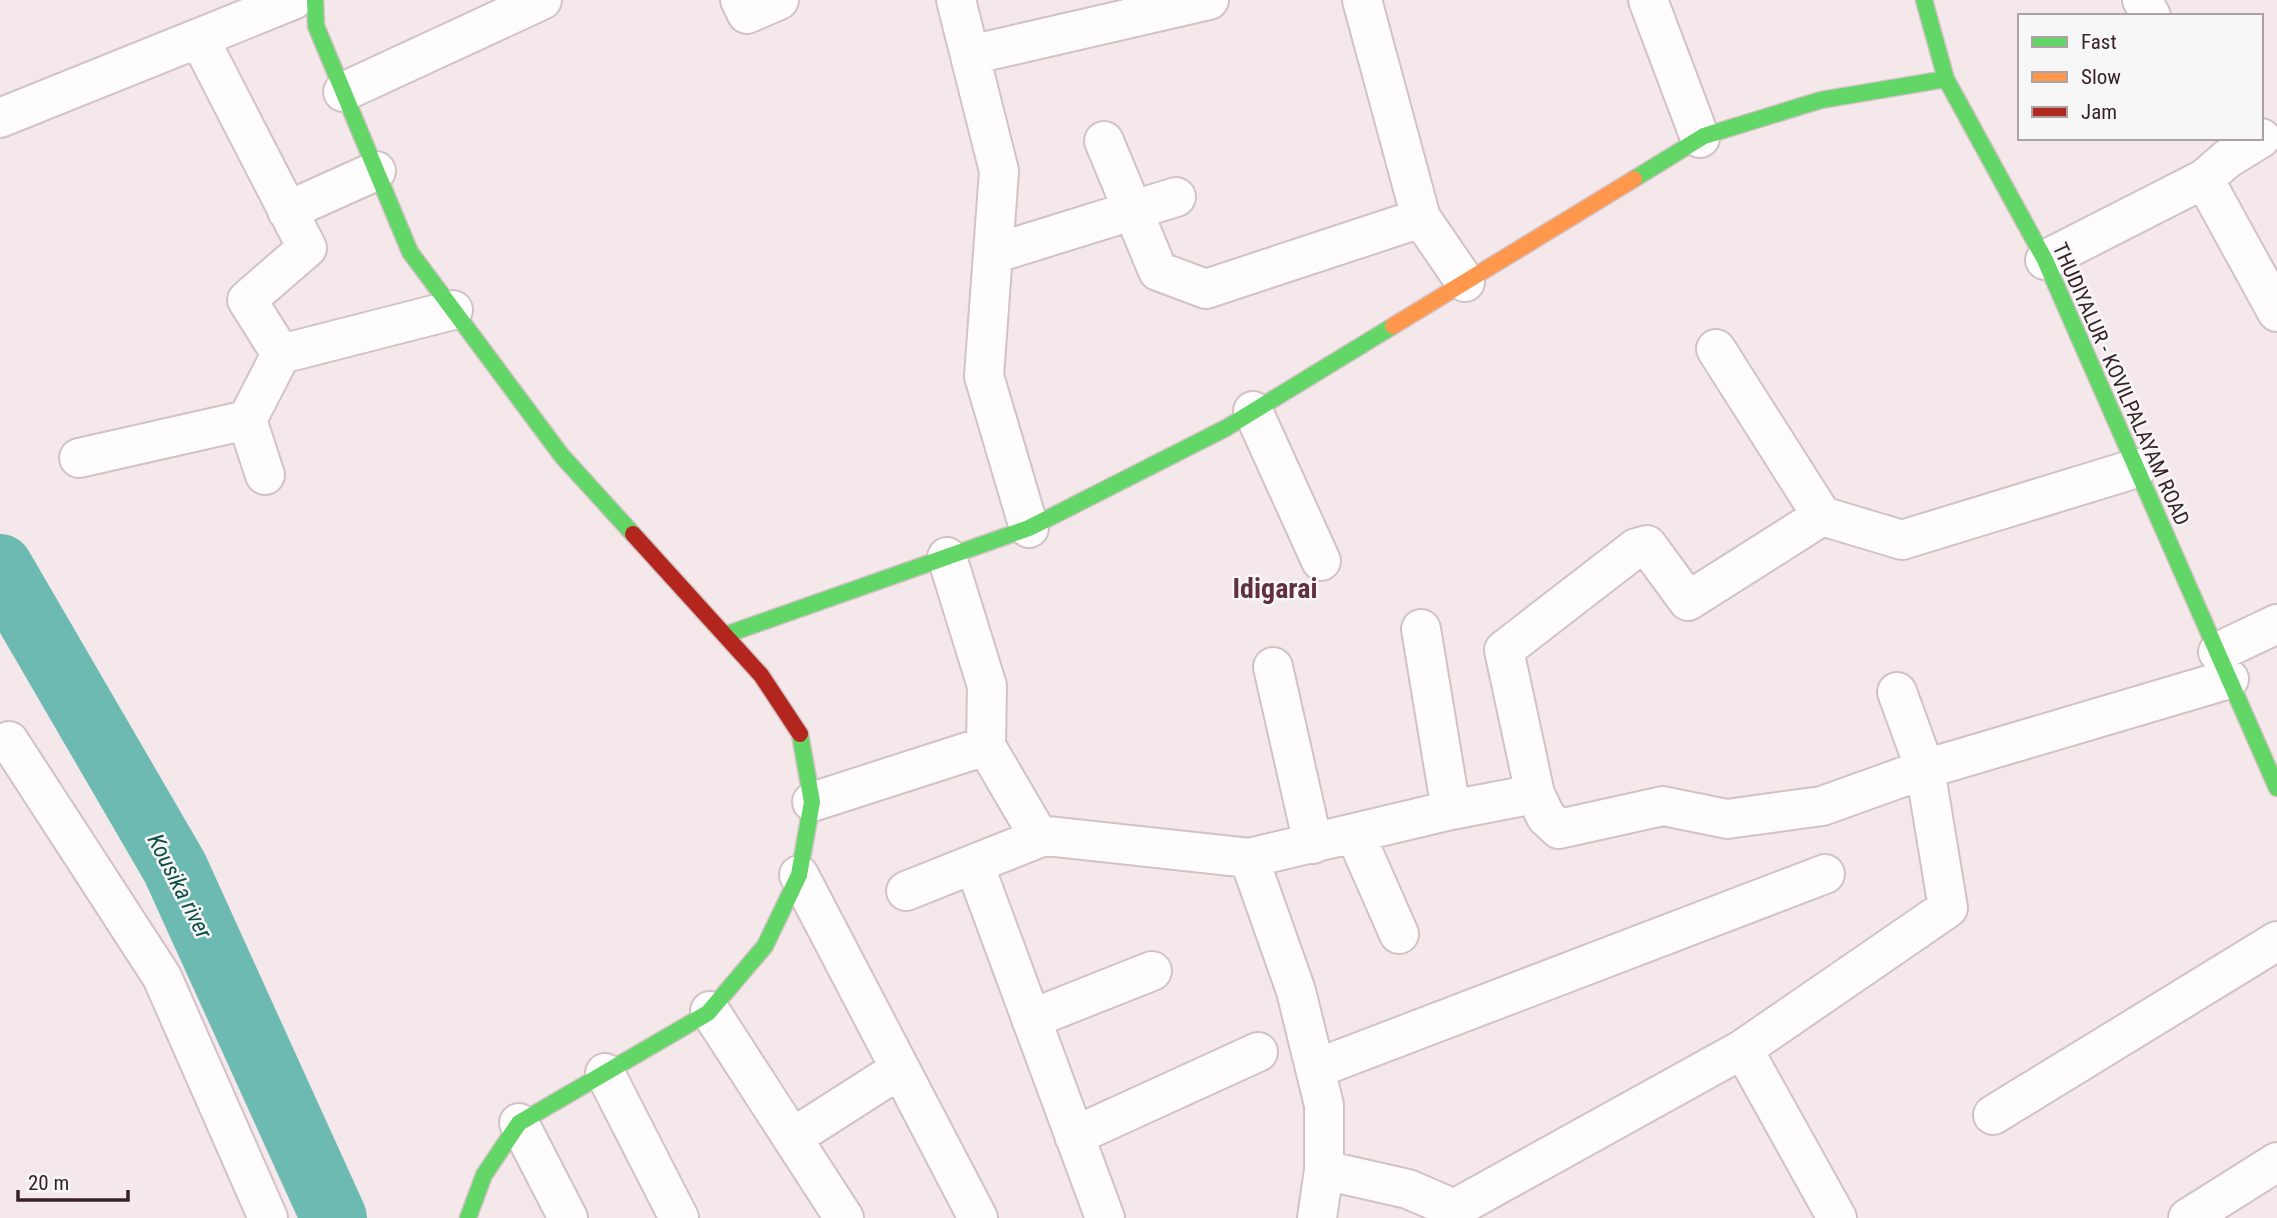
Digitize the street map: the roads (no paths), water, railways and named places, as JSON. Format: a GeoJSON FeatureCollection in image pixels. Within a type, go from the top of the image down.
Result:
{"type":"FeatureCollection","features":[{"type":"Feature","properties":{"kind":"street"},"geometry":{"type":"LineString","coordinates":[[0,118],[293,0]]}},
{"type":"Feature","properties":{"kind":"street"},"geometry":{"type":"LineString","coordinates":[[315,0],[316,26],[410,252],[562,456],[761,675],[802,737],[812,802],[799,875],[765,946],[710,1011],[519,1123],[484,1175],[468,1218]]}},
{"type":"Feature","properties":{"kind":"street"},"geometry":{"type":"LineString","coordinates":[[343,92],[542,0]]}},
{"type":"Feature","properties":{"kind":"street"},"geometry":{"type":"LineString","coordinates":[[740,0],[747,14],[779,0]]}},
{"type":"Feature","properties":{"kind":"street"},"geometry":{"type":"LineString","coordinates":[[956,0],[999,171],[984,376],[1030,528]]}},
{"type":"Feature","properties":{"kind":"street"},"geometry":{"type":"LineString","coordinates":[[970,55],[1149,7],[1209,0]]}},
{"type":"Feature","properties":{"kind":"street"},"geometry":{"type":"LineString","coordinates":[[1362,0],[1421,218],[1465,282]]}},
{"type":"Feature","properties":{"kind":"street"},"geometry":{"type":"LineString","coordinates":[[1648,0],[1700,138]]}},
{"type":"Feature","properties":{"kind":"street","name":"THUDIYALUR - KOVILPALAYAM ROAD"},"geometry":{"type":"LineString","coordinates":[[1924,0],[1946,79],[2045,260],[2277,788]]}},
{"type":"Feature","properties":{"kind":"street"},"geometry":{"type":"LineString","coordinates":[[199,38],[307,248],[247,300],[281,354]]}},
{"type":"Feature","properties":{"kind":"street"},"geometry":{"type":"LineString","coordinates":[[725,635],[1030,528],[1226,428],[1700,138],[1821,100],[1946,79]]}},
{"type":"Feature","properties":{"kind":"street"},"geometry":{"type":"LineString","coordinates":[[2045,260],[2215,159],[2257,140]]}},
{"type":"Feature","properties":{"kind":"street"},"geometry":{"type":"LineString","coordinates":[[1104,141],[1158,271],[1206,289],[1421,218]]}},
{"type":"Feature","properties":{"kind":"street"},"geometry":{"type":"LineString","coordinates":[[2215,159],[2277,311]]}},
{"type":"Feature","properties":{"kind":"street"},"geometry":{"type":"LineString","coordinates":[[287,211],[376,171]]}},
{"type":"Feature","properties":{"kind":"street"},"geometry":{"type":"LineString","coordinates":[[993,254],[1176,197]]}},
{"type":"Feature","properties":{"kind":"street"},"geometry":{"type":"LineString","coordinates":[[265,475],[247,420],[281,354],[453,310]]}},
{"type":"Feature","properties":{"kind":"street"},"geometry":{"type":"LineString","coordinates":[[1716,349],[1822,516],[1902,540],[2137,468]]}},
{"type":"Feature","properties":{"kind":"street"},"geometry":{"type":"LineString","coordinates":[[1253,411],[1321,561]]}},
{"type":"Feature","properties":{"kind":"street"},"geometry":{"type":"LineString","coordinates":[[79,458],[247,420]]}},
{"type":"Feature","properties":{"kind":"street"},"geometry":{"type":"LineString","coordinates":[[1822,516],[1688,601],[1647,545],[1636,548],[1504,650],[1535,794],[1546,817],[1559,829],[1663,806],[1727,819],[1822,806],[2224,666],[2277,624]]}},
{"type":"Feature","properties":{"kind":"street"},"geometry":{"type":"LineString","coordinates":[[947,557],[987,686],[986,746],[1038,835],[1249,858],[1451,810],[1535,794]]}},
{"type":"Feature","properties":{"kind":"street"},"geometry":{"type":"LineString","coordinates":[[1420,629],[1451,810]]}},
{"type":"Feature","properties":{"kind":"street"},"geometry":{"type":"LineString","coordinates":[[1273,667],[1313,844]]}},
{"type":"Feature","properties":{"kind":"street"},"geometry":{"type":"LineString","coordinates":[[1324,1170],[1408,1189],[1456,1214],[1743,1049],[1948,908],[1925,769],[1897,692]]}},
{"type":"Feature","properties":{"kind":"street"},"geometry":{"type":"LineString","coordinates":[[9,741],[162,977],[268,1218]]}},
{"type":"Feature","properties":{"kind":"street"},"geometry":{"type":"LineString","coordinates":[[812,802],[986,746]]}},
{"type":"Feature","properties":{"kind":"street"},"geometry":{"type":"LineString","coordinates":[[1354,834],[1399,934]]}},
{"type":"Feature","properties":{"kind":"street"},"geometry":{"type":"LineString","coordinates":[[906,891],[1044,836]]}},
{"type":"Feature","properties":{"kind":"street"},"geometry":{"type":"LineString","coordinates":[[1249,858],[1297,991],[1324,1105],[1324,1170],[1317,1218]]}},
{"type":"Feature","properties":{"kind":"street"},"geometry":{"type":"LineString","coordinates":[[974,864],[1105,1218]]}},
{"type":"Feature","properties":{"kind":"street"},"geometry":{"type":"LineString","coordinates":[[1315,1069],[1825,874]]}},
{"type":"Feature","properties":{"kind":"street"},"geometry":{"type":"LineString","coordinates":[[799,875],[900,1069],[970,1215]]}},
{"type":"Feature","properties":{"kind":"street"},"geometry":{"type":"LineString","coordinates":[[1993,1115],[2277,941]]}},
{"type":"Feature","properties":{"kind":"street"},"geometry":{"type":"LineString","coordinates":[[1031,1019],[1153,971]]}},
{"type":"Feature","properties":{"kind":"street"},"geometry":{"type":"LineString","coordinates":[[710,1011],[844,1218]]}},
{"type":"Feature","properties":{"kind":"street"},"geometry":{"type":"LineString","coordinates":[[1743,1049],[1837,1218]]}},
{"type":"Feature","properties":{"kind":"street"},"geometry":{"type":"LineString","coordinates":[[1074,1136],[1258,1052]]}},
{"type":"Feature","properties":{"kind":"street"},"geometry":{"type":"LineString","coordinates":[[792,1138],[900,1069]]}},
{"type":"Feature","properties":{"kind":"street"},"geometry":{"type":"LineString","coordinates":[[605,1073],[679,1218]]}},
{"type":"Feature","properties":{"kind":"street"},"geometry":{"type":"LineString","coordinates":[[519,1123],[568,1218]]}},
{"type":"Feature","properties":{"kind":"street"},"geometry":{"type":"LineString","coordinates":[[2188,1218],[2277,1162]]}},
{"type":"Feature","properties":{"kind":"waterway","name":"Kousika river"},"geometry":{"type":"LineString","coordinates":[[0,567],[175,868],[334,1218]]}},
{"type":"Feature","properties":{"kind":"district","name":"Idigarai"},"geometry":{"type":"Point","coordinates":[1275,588]}}]}
